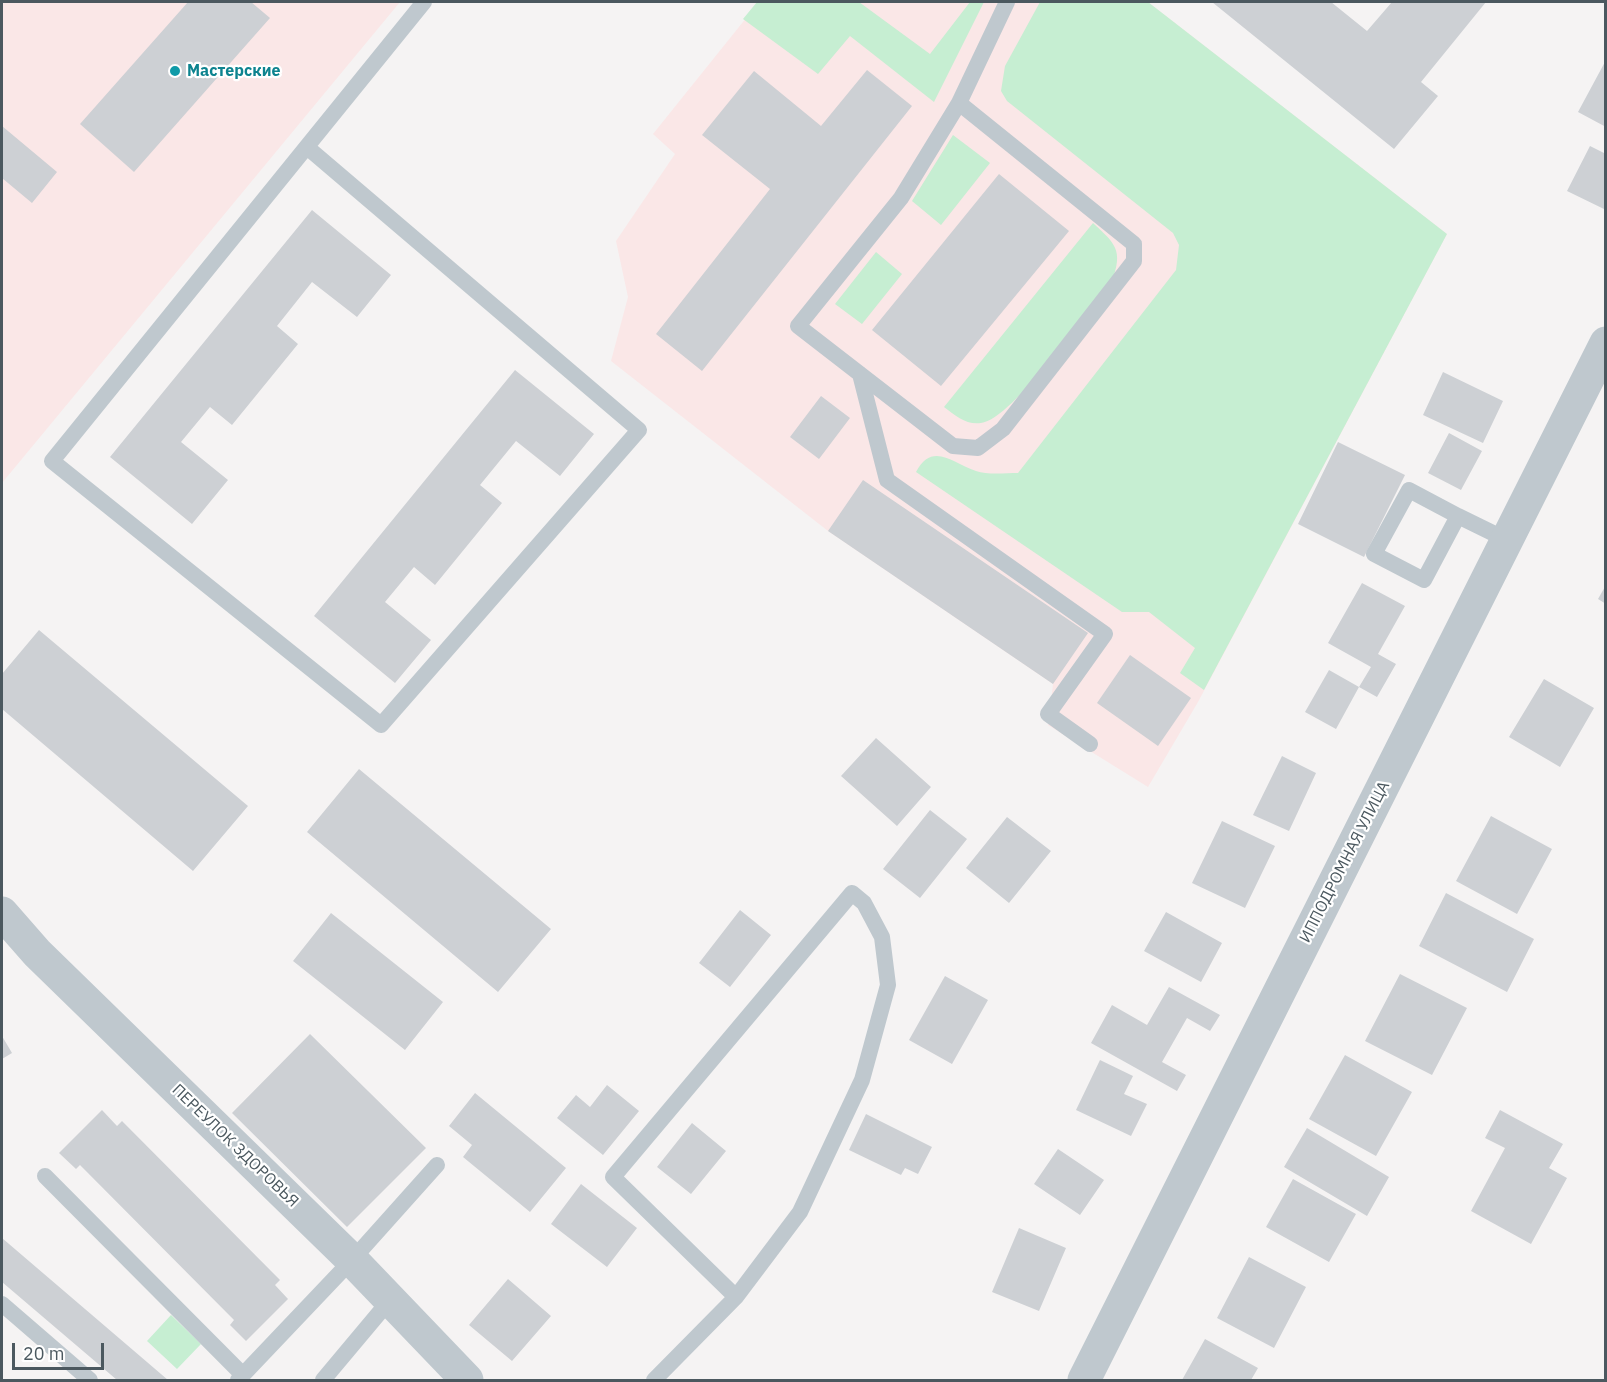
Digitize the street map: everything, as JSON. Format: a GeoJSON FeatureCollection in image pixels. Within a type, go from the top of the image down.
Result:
{"type":"FeatureCollection","features":[{"type":"Feature","properties":{"kind":"street","name":"ИППОДРОМНАЯ УЛИЦА"},"geometry":{"type":"LineString","coordinates":[[1084,1380],[1605,343]]}},
{"type":"Feature","properties":{"kind":"street","name":"ПЕРЕУЛОК ЗДОРОВЬЯ"},"geometry":{"type":"LineString","coordinates":[[2,912],[37,953],[352,1260],[467,1380]]}},
{"type":"Feature","properties":{"kind":"lane"},"geometry":{"type":"LineString","coordinates":[[308,148],[639,430],[381,724],[52,461],[308,148],[424,2]]}},
{"type":"Feature","properties":{"kind":"lane"},"geometry":{"type":"LineString","coordinates":[[959,103],[1134,244],[1134,261],[1003,429],[978,447],[953,446],[798,326],[901,198],[959,103],[1007,2]]}},
{"type":"Feature","properties":{"kind":"lane"},"geometry":{"type":"LineString","coordinates":[[860,375],[887,480],[1105,634],[1048,714],[1090,744]]}},
{"type":"Feature","properties":{"kind":"lane"},"geometry":{"type":"LineString","coordinates":[[1458,516],[1424,580],[1374,554],[1409,490],[1507,540]]}},
{"type":"Feature","properties":{"kind":"lane"},"geometry":{"type":"LineString","coordinates":[[654,1380],[736,1297],[800,1212],[862,1080],[888,985],[882,937],[864,903],[852,893],[613,1177],[736,1297]]}},
{"type":"Feature","properties":{"kind":"lane"},"geometry":{"type":"LineString","coordinates":[[45,1176],[241,1378],[437,1165]]}},
{"type":"Feature","properties":{"kind":"lane"},"geometry":{"type":"LineString","coordinates":[[324,1380],[390,1300]]}},
{"type":"Feature","properties":{"kind":"lane"},"geometry":{"type":"LineString","coordinates":[[2,1304],[90,1380]]}},
{"type":"Feature","properties":{"kind":"shaded area"},"geometry":{"type":"Polygon","coordinates":[[[2,2],[400,2],[2,483],[2,2]]]}},
{"type":"Feature","properties":{"kind":"shaded area"},"geometry":{"type":"Polygon","coordinates":[[[759,2],[1148,2],[1447,234],[1198,702],[1148,787],[1048,725],[1053,684],[828,531],[611,361],[628,297],[616,241],[675,154],[653,134],[759,2]]]}},
{"type":"Feature","properties":{"kind":"green space"},"geometry":{"type":"Polygon","coordinates":[[[757,2],[859,2],[930,54],[970,2],[984,2],[934,102],[850,36],[818,74],[743,19],[757,2]]]}},
{"type":"Feature","properties":{"kind":"green space"},"geometry":{"type":"Polygon","coordinates":[[[1040,2],[1148,2],[1447,234],[1204,690],[1180,673],[1195,648],[1149,612],[1122,612],[916,472],[922,463],[936,456],[980,472],[1018,473],[1176,270],[1179,245],[1173,233],[1007,101],[1001,91],[1005,66],[1040,2]]]}},
{"type":"Feature","properties":{"kind":"green space"},"geometry":{"type":"Polygon","coordinates":[[[953,135],[990,163],[941,225],[912,201],[953,135]]]}},
{"type":"Feature","properties":{"kind":"green space"},"geometry":{"type":"Polygon","coordinates":[[[1093,223],[1114,246],[1117,258],[1114,275],[1051,359],[1032,382],[995,417],[981,423],[971,423],[944,407],[1093,223]]]}},
{"type":"Feature","properties":{"kind":"green space"},"geometry":{"type":"Polygon","coordinates":[[[876,252],[902,274],[862,324],[835,304],[876,252]]]}},
{"type":"Feature","properties":{"kind":"green space"},"geometry":{"type":"Polygon","coordinates":[[[171,1315],[201,1344],[177,1369],[147,1341],[171,1315]]]}},
{"type":"Feature","properties":{"kind":"building","name":"Мастерские"},"geometry":{"type":"Polygon","coordinates":[[[188,2],[251,2],[270,18],[134,172],[80,124],[188,2]]]}},
{"type":"Feature","properties":{"kind":"building"},"geometry":{"type":"Polygon","coordinates":[[[1212,2],[1331,2],[1367,31],[1392,2],[1486,2],[1421,82],[1438,96],[1394,149],[1212,2]]]}},
{"type":"Feature","properties":{"kind":"building"},"geometry":{"type":"Polygon","coordinates":[[[1606,60],[1606,127],[1578,112],[1606,60]]]}},
{"type":"Feature","properties":{"kind":"building"},"geometry":{"type":"Polygon","coordinates":[[[867,70],[912,106],[702,371],[656,334],[770,189],[702,135],[754,71],[821,126],[867,70]]]}},
{"type":"Feature","properties":{"kind":"building"},"geometry":{"type":"Polygon","coordinates":[[[2,126],[57,172],[32,203],[2,178],[2,126]]]}},
{"type":"Feature","properties":{"kind":"building"},"geometry":{"type":"Polygon","coordinates":[[[1590,146],[1606,154],[1606,210],[1567,191],[1590,146]]]}},
{"type":"Feature","properties":{"kind":"building"},"geometry":{"type":"Polygon","coordinates":[[[999,174],[1069,231],[941,386],[872,330],[999,174]]]}},
{"type":"Feature","properties":{"kind":"building"},"geometry":{"type":"Polygon","coordinates":[[[312,210],[391,275],[357,317],[312,282],[277,326],[298,344],[232,425],[210,407],[181,442],[228,480],[192,524],[110,457],[312,210]]]}},
{"type":"Feature","properties":{"kind":"building"},"geometry":{"type":"Polygon","coordinates":[[[515,370],[594,434],[560,476],[516,441],[480,485],[502,503],[435,585],[414,567],[385,602],[431,640],[395,683],[314,616],[515,370]]]}},
{"type":"Feature","properties":{"kind":"building"},"geometry":{"type":"Polygon","coordinates":[[[1443,372],[1503,401],[1483,443],[1423,415],[1443,372]]]}},
{"type":"Feature","properties":{"kind":"building"},"geometry":{"type":"Polygon","coordinates":[[[821,396],[850,418],[819,459],[790,437],[821,396]]]}},
{"type":"Feature","properties":{"kind":"building"},"geometry":{"type":"Polygon","coordinates":[[[1449,433],[1482,451],[1461,490],[1428,473],[1449,433]]]}},
{"type":"Feature","properties":{"kind":"building"},"geometry":{"type":"Polygon","coordinates":[[[1338,442],[1405,475],[1364,557],[1298,524],[1338,442]]]}},
{"type":"Feature","properties":{"kind":"building"},"geometry":{"type":"Polygon","coordinates":[[[863,480],[1088,633],[1053,684],[828,531],[863,480]]]}},
{"type":"Feature","properties":{"kind":"building"},"geometry":{"type":"Polygon","coordinates":[[[1362,583],[1405,606],[1378,654],[1396,664],[1377,697],[1359,687],[1371,667],[1328,643],[1362,583]]]}},
{"type":"Feature","properties":{"kind":"building"},"geometry":{"type":"Polygon","coordinates":[[[1606,585],[1606,604],[1598,599],[1606,585]]]}},
{"type":"Feature","properties":{"kind":"building"},"geometry":{"type":"Polygon","coordinates":[[[39,630],[248,806],[193,871],[2,709],[2,674],[39,630]]]}},
{"type":"Feature","properties":{"kind":"building"},"geometry":{"type":"Polygon","coordinates":[[[1130,655],[1191,698],[1158,746],[1097,703],[1130,655]]]}},
{"type":"Feature","properties":{"kind":"building"},"geometry":{"type":"Polygon","coordinates":[[[1329,670],[1359,687],[1336,729],[1305,712],[1329,670]]]}},
{"type":"Feature","properties":{"kind":"building"},"geometry":{"type":"Polygon","coordinates":[[[1544,679],[1594,708],[1560,767],[1509,737],[1544,679]]]}},
{"type":"Feature","properties":{"kind":"building"},"geometry":{"type":"Polygon","coordinates":[[[876,738],[931,787],[897,826],[841,776],[876,738]]]}},
{"type":"Feature","properties":{"kind":"building"},"geometry":{"type":"Polygon","coordinates":[[[1282,756],[1316,773],[1289,831],[1253,815],[1282,756]]]}},
{"type":"Feature","properties":{"kind":"building"},"geometry":{"type":"Polygon","coordinates":[[[359,769],[551,929],[498,992],[307,832],[359,769]]]}},
{"type":"Feature","properties":{"kind":"building"},"geometry":{"type":"Polygon","coordinates":[[[930,810],[967,839],[920,898],[883,869],[930,810]]]}},
{"type":"Feature","properties":{"kind":"building"},"geometry":{"type":"Polygon","coordinates":[[[1491,816],[1552,849],[1517,914],[1456,881],[1491,816]]]}},
{"type":"Feature","properties":{"kind":"building"},"geometry":{"type":"Polygon","coordinates":[[[1007,817],[1051,851],[1009,903],[966,868],[1007,817]]]}},
{"type":"Feature","properties":{"kind":"building"},"geometry":{"type":"Polygon","coordinates":[[[1222,821],[1275,846],[1245,908],[1192,883],[1222,821]]]}},
{"type":"Feature","properties":{"kind":"building"},"geometry":{"type":"Polygon","coordinates":[[[1446,893],[1534,939],[1507,992],[1419,946],[1446,893]]]}},
{"type":"Feature","properties":{"kind":"building"},"geometry":{"type":"Polygon","coordinates":[[[740,910],[771,935],[730,987],[699,963],[740,910]]]}},
{"type":"Feature","properties":{"kind":"building"},"geometry":{"type":"Polygon","coordinates":[[[1166,912],[1222,943],[1201,982],[1144,951],[1166,912]]]}},
{"type":"Feature","properties":{"kind":"building"},"geometry":{"type":"Polygon","coordinates":[[[331,913],[443,1002],[405,1050],[293,961],[331,913]]]}},
{"type":"Feature","properties":{"kind":"building"},"geometry":{"type":"Polygon","coordinates":[[[1400,974],[1467,1008],[1432,1075],[1365,1041],[1400,974]]]}},
{"type":"Feature","properties":{"kind":"building"},"geometry":{"type":"Polygon","coordinates":[[[945,976],[988,1000],[952,1064],[909,1040],[945,976]]]}},
{"type":"Feature","properties":{"kind":"building"},"geometry":{"type":"Polygon","coordinates":[[[1169,987],[1220,1015],[1210,1031],[1187,1018],[1162,1062],[1186,1075],[1177,1091],[1091,1043],[1112,1005],[1147,1025],[1169,987]]]}},
{"type":"Feature","properties":{"kind":"building"},"geometry":{"type":"Polygon","coordinates":[[[310,1034],[426,1148],[347,1227],[232,1113],[310,1034]]]}},
{"type":"Feature","properties":{"kind":"building"},"geometry":{"type":"Polygon","coordinates":[[[2,1036],[12,1053],[2,1059],[2,1036]]]}},
{"type":"Feature","properties":{"kind":"building"},"geometry":{"type":"Polygon","coordinates":[[[1345,1055],[1412,1092],[1376,1156],[1309,1119],[1345,1055]]]}},
{"type":"Feature","properties":{"kind":"building"},"geometry":{"type":"Polygon","coordinates":[[[1100,1060],[1133,1076],[1124,1094],[1147,1104],[1131,1136],[1076,1110],[1100,1060]]]}},
{"type":"Feature","properties":{"kind":"building"},"geometry":{"type":"Polygon","coordinates":[[[607,1085],[639,1111],[603,1155],[557,1118],[576,1095],[590,1107],[607,1085]]]}},
{"type":"Feature","properties":{"kind":"building"},"geometry":{"type":"Polygon","coordinates":[[[475,1093],[566,1168],[530,1212],[463,1157],[472,1145],[449,1126],[475,1093]]]}},
{"type":"Feature","properties":{"kind":"building"},"geometry":{"type":"Polygon","coordinates":[[[102,1110],[117,1126],[122,1121],[280,1280],[275,1285],[288,1299],[246,1341],[230,1325],[234,1320],[80,1165],[76,1169],[59,1153],[102,1110]]]}},
{"type":"Feature","properties":{"kind":"building"},"geometry":{"type":"Polygon","coordinates":[[[1500,1110],[1563,1144],[1549,1168],[1567,1178],[1531,1244],[1471,1211],[1505,1148],[1485,1138],[1500,1110]]]}},
{"type":"Feature","properties":{"kind":"building"},"geometry":{"type":"Polygon","coordinates":[[[866,1114],[932,1147],[918,1174],[905,1168],[901,1175],[849,1150],[866,1114]]]}},
{"type":"Feature","properties":{"kind":"building"},"geometry":{"type":"Polygon","coordinates":[[[692,1123],[726,1151],[691,1194],[657,1167],[692,1123]]]}},
{"type":"Feature","properties":{"kind":"building"},"geometry":{"type":"Polygon","coordinates":[[[1307,1128],[1389,1177],[1367,1216],[1284,1167],[1307,1128]]]}},
{"type":"Feature","properties":{"kind":"building"},"geometry":{"type":"Polygon","coordinates":[[[1058,1149],[1104,1180],[1080,1215],[1034,1184],[1058,1149]]]}},
{"type":"Feature","properties":{"kind":"building"},"geometry":{"type":"Polygon","coordinates":[[[1293,1179],[1356,1214],[1329,1262],[1266,1227],[1293,1179]]]}},
{"type":"Feature","properties":{"kind":"building"},"geometry":{"type":"Polygon","coordinates":[[[581,1184],[637,1228],[607,1267],[551,1224],[581,1184]]]}},
{"type":"Feature","properties":{"kind":"building"},"geometry":{"type":"Polygon","coordinates":[[[1019,1228],[1066,1248],[1039,1311],[992,1292],[1019,1228]]]}},
{"type":"Feature","properties":{"kind":"building"},"geometry":{"type":"Polygon","coordinates":[[[2,1238],[168,1380],[117,1380],[2,1282],[2,1238]]]}},
{"type":"Feature","properties":{"kind":"building"},"geometry":{"type":"Polygon","coordinates":[[[1249,1257],[1306,1287],[1274,1348],[1217,1318],[1249,1257]]]}},
{"type":"Feature","properties":{"kind":"building"},"geometry":{"type":"Polygon","coordinates":[[[508,1279],[551,1316],[512,1361],[469,1325],[508,1279]]]}},
{"type":"Feature","properties":{"kind":"building"},"geometry":{"type":"Polygon","coordinates":[[[1205,1339],[1258,1368],[1251,1380],[1182,1380],[1205,1339]]]}},
{"type":"Feature","properties":{"kind":"place","name":"Мастерские"},"geometry":{"type":"Point","coordinates":[175,71]}}]}
